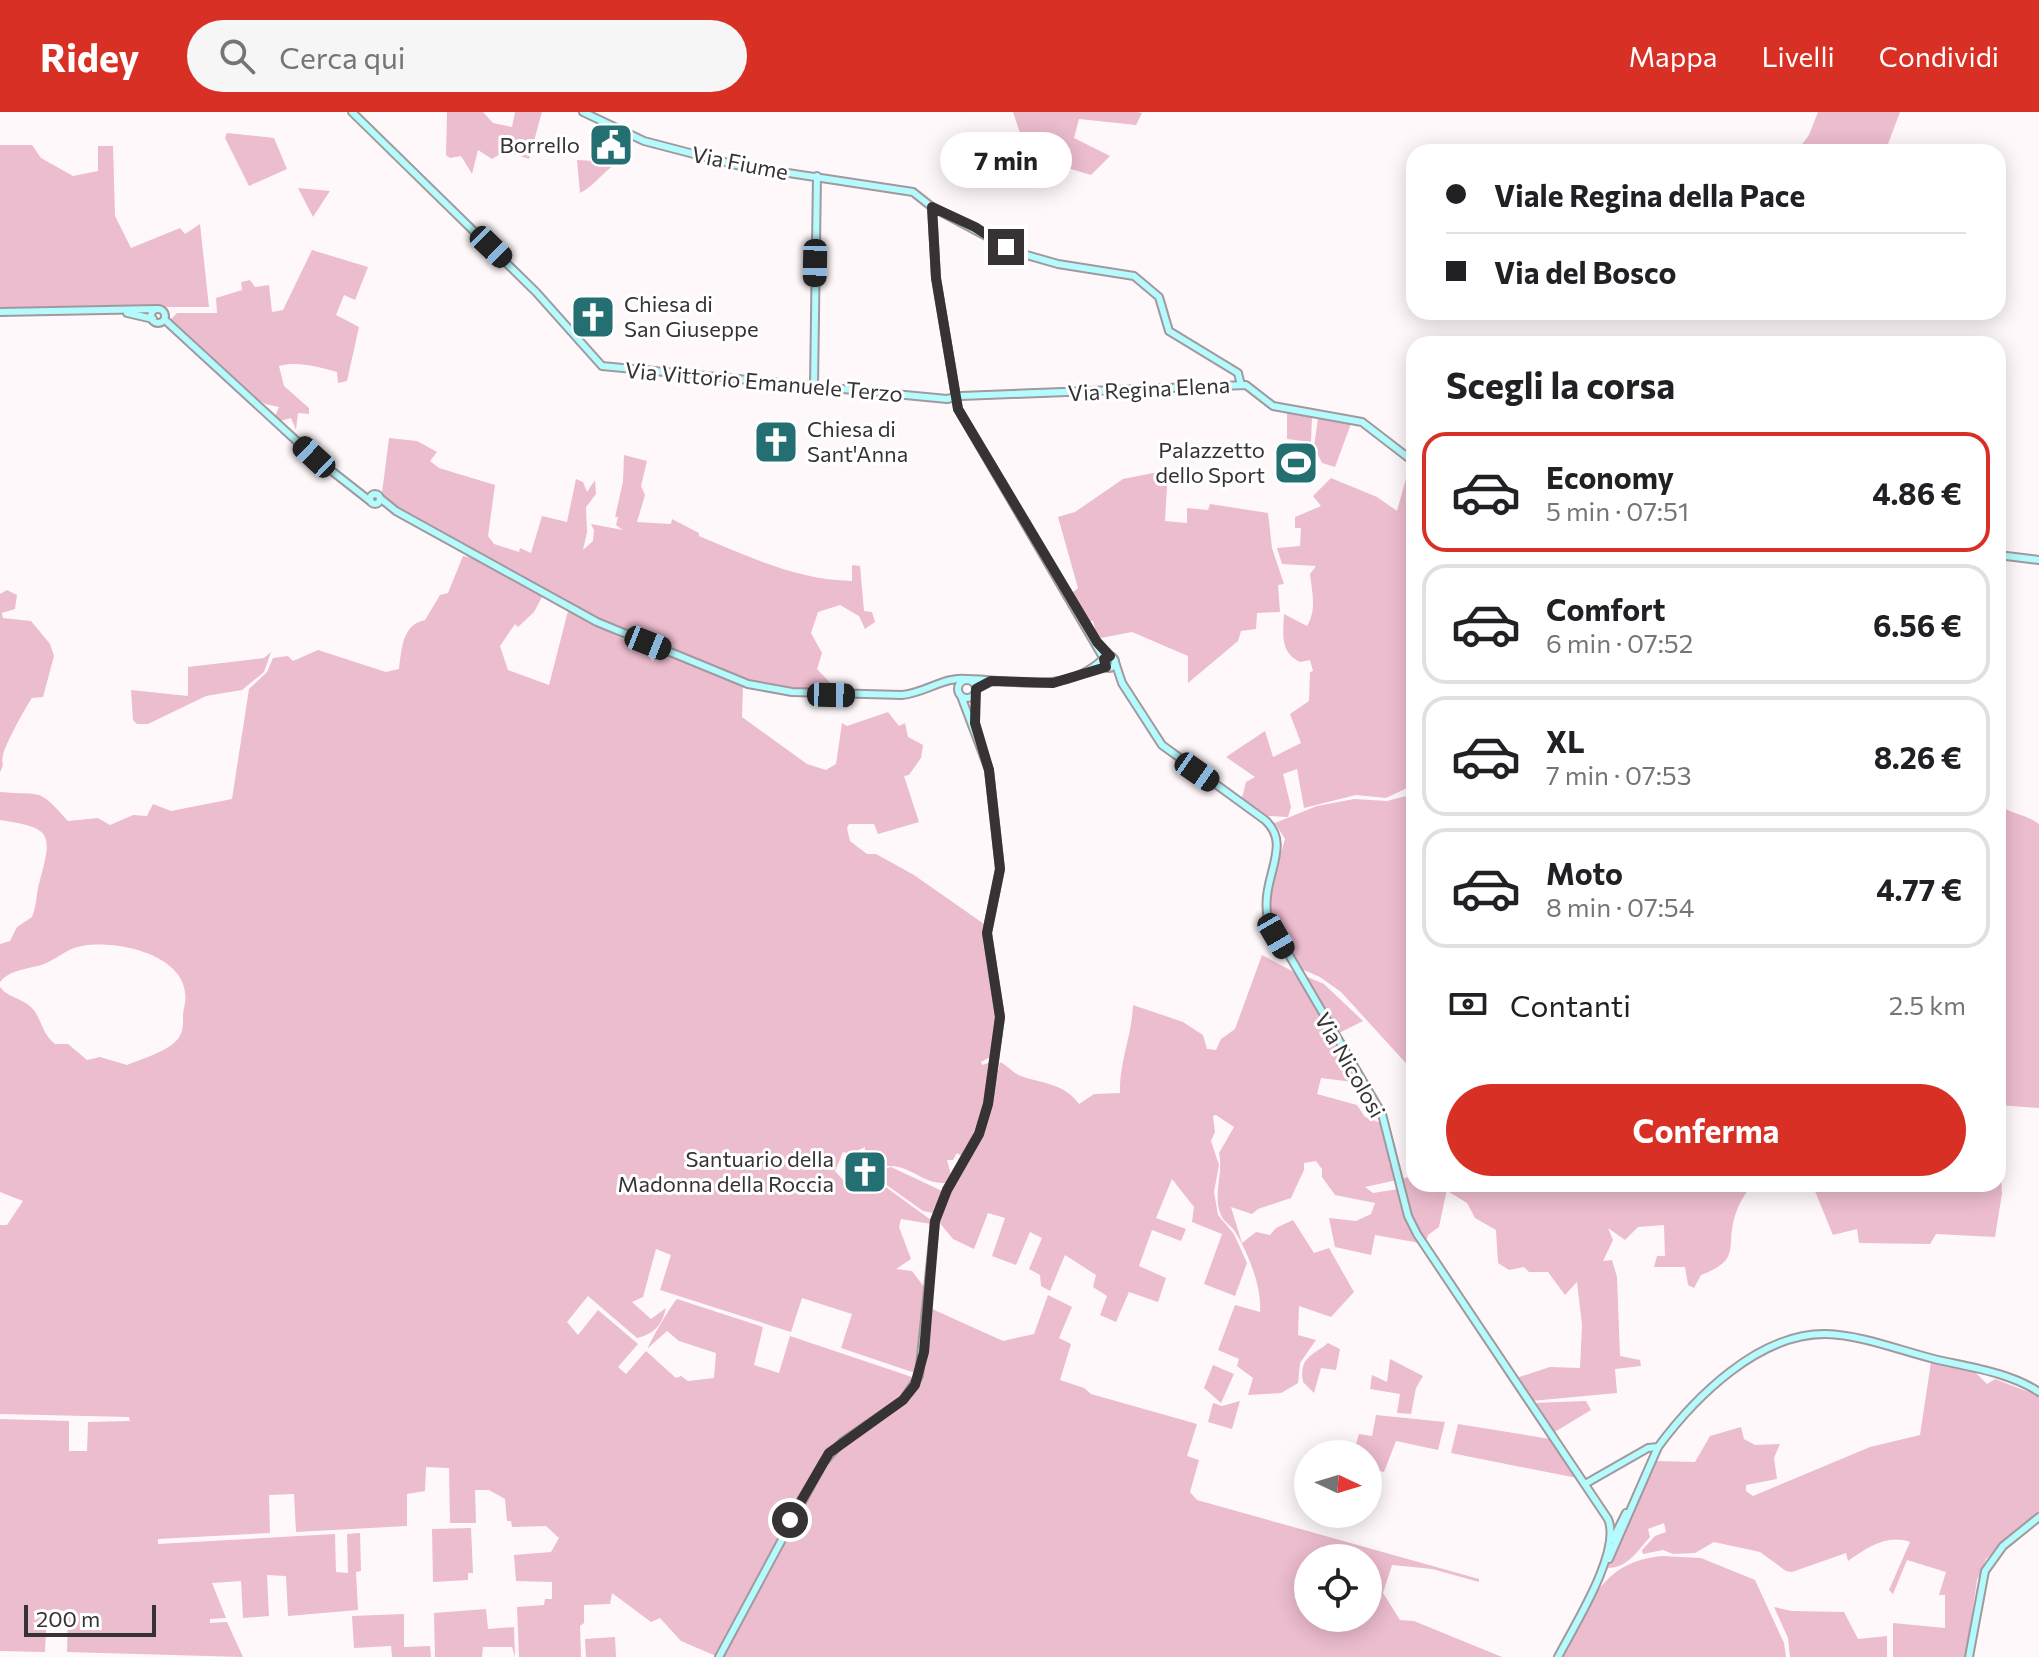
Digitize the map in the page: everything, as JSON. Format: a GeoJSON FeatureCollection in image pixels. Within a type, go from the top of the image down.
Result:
{"type":"FeatureCollection","features":[{"type":"Feature","properties":{"kind":"street","name":"Via Vittorio Emanuele Terzo"},"geometry":{"type":"LineString","coordinates":[[352,112],[536,292],[602,366],[947,399]]}},
{"type":"Feature","properties":{"kind":"street","name":"Via Fiume"},"geometry":{"type":"LineString","coordinates":[[583,112],[656,145],[743,166],[904,189],[918,194],[932,207]]}},
{"type":"Feature","properties":{"kind":"street"},"geometry":{"type":"LineString","coordinates":[[813,386],[817,176]]}},
{"type":"Feature","properties":{"kind":"street"},"geometry":{"type":"LineString","coordinates":[[932,207],[1016,252],[1058,264],[1134,276],[1159,297],[1169,331],[1238,373],[1241,385]]}},
{"type":"Feature","properties":{"kind":"street"},"geometry":{"type":"LineString","coordinates":[[932,207],[936,278],[958,409]]}},
{"type":"Feature","properties":{"kind":"street"},"geometry":{"type":"LineString","coordinates":[[157,309],[152,312],[159,321]]}},
{"type":"Feature","properties":{"kind":"street"},"geometry":{"type":"LineString","coordinates":[[0,312],[157,309],[164,312],[159,321]]}},
{"type":"Feature","properties":{"kind":"street"},"geometry":{"type":"LineString","coordinates":[[108,311],[159,321],[175,330],[325,467],[375,500],[597,622],[748,684],[781,691],[831,695],[902,695],[955,678],[1053,683],[1108,662],[958,409],[947,399]]}},
{"type":"Feature","properties":{"kind":"street","name":"Via Regina Elena"},"geometry":{"type":"LineString","coordinates":[[947,399],[957,394],[1241,385],[1273,406],[1355,418],[1406,456]]}},
{"type":"Feature","properties":{"kind":"street"},"geometry":{"type":"LineString","coordinates":[[2006,556],[2039,560]]}},
{"type":"Feature","properties":{"kind":"street","name":"Via Nicolosi"},"geometry":{"type":"LineString","coordinates":[[1108,662],[1168,751],[1265,820],[1277,833],[1278,849],[1266,886],[1268,919],[1382,1114],[1412,1226],[1583,1481]]}},
{"type":"Feature","properties":{"kind":"street"},"geometry":{"type":"LineString","coordinates":[[968,679],[976,691],[975,723]]}},
{"type":"Feature","properties":{"kind":"street"},"geometry":{"type":"LineString","coordinates":[[960,694],[959,685],[968,679]]}},
{"type":"Feature","properties":{"kind":"street"},"geometry":{"type":"LineString","coordinates":[[960,694],[971,697],[991,681]]}},
{"type":"Feature","properties":{"kind":"street"},"geometry":{"type":"LineString","coordinates":[[719,1657],[823,1463],[842,1442],[903,1400],[919,1376],[933,1231],[943,1196],[986,1115],[999,1031],[998,997],[986,940],[1000,884],[989,770],[975,723],[960,694],[952,686],[933,687]]}},
{"type":"Feature","properties":{"kind":"street"},"geometry":{"type":"LineString","coordinates":[[1558,1657],[1619,1542],[1658,1447],[1740,1364],[1771,1345],[1803,1336],[1854,1339],[2007,1377],[2039,1392]]}},
{"type":"Feature","properties":{"kind":"street"},"geometry":{"type":"LineString","coordinates":[[1612,1540],[1608,1519],[1583,1481],[1648,1448],[1658,1447]]}},
{"type":"Feature","properties":{"kind":"street"},"geometry":{"type":"LineString","coordinates":[[1599,1576],[1612,1540],[1636,1496]]}},
{"type":"Feature","properties":{"kind":"street"},"geometry":{"type":"LineString","coordinates":[[1969,1657],[1985,1571],[1997,1552],[2039,1517]]}},
{"type":"Feature","properties":{"kind":"shaded area"},"geometry":{"type":"Polygon","coordinates":[[[447,112],[483,112],[493,123],[512,127],[515,112],[542,112],[529,159],[505,151],[492,159],[478,150],[472,174],[461,156],[450,158],[446,155],[447,112]]]}},
{"type":"Feature","properties":{"kind":"shaded area"},"geometry":{"type":"Polygon","coordinates":[[[1013,112],[1142,113],[1136,125],[1079,119],[1074,138],[1110,156],[1091,175],[1054,164],[1015,169],[1022,139],[1013,112]]]}},
{"type":"Feature","properties":{"kind":"shaded area"},"geometry":{"type":"Polygon","coordinates":[[[1818,112],[1900,112],[1888,144],[1802,144],[1818,112]]]}},
{"type":"Feature","properties":{"kind":"shaded area"},"geometry":{"type":"Polygon","coordinates":[[[227,133],[274,138],[287,169],[249,186],[225,138],[227,133]]]}},
{"type":"Feature","properties":{"kind":"shaded area"},"geometry":{"type":"Polygon","coordinates":[[[0,145],[32,145],[41,158],[73,176],[98,171],[98,146],[113,146],[115,216],[131,248],[180,228],[185,234],[200,224],[209,307],[0,307],[0,145]]]}},
{"type":"Feature","properties":{"kind":"shaded area"},"geometry":{"type":"Polygon","coordinates":[[[577,160],[611,162],[614,165],[580,193],[577,160]]]}},
{"type":"Feature","properties":{"kind":"shaded area"},"geometry":{"type":"Polygon","coordinates":[[[298,188],[330,191],[313,217],[298,188]]]}},
{"type":"Feature","properties":{"kind":"shaded area"},"geometry":{"type":"Polygon","coordinates":[[[312,250],[368,267],[355,300],[344,295],[336,315],[359,327],[347,381],[338,383],[337,372],[315,367],[294,364],[279,366],[284,386],[309,408],[309,414],[298,413],[296,430],[291,418],[280,421],[275,416],[279,407],[265,404],[251,394],[170,320],[177,313],[217,313],[216,298],[242,290],[241,282],[250,280],[255,287],[269,285],[272,312],[283,310],[312,250]]]}},
{"type":"Feature","properties":{"kind":"shaded area"},"geometry":{"type":"Polygon","coordinates":[[[1287,413],[1312,416],[1311,442],[1287,439],[1287,413]]]}},
{"type":"Feature","properties":{"kind":"shaded area"},"geometry":{"type":"Polygon","coordinates":[[[1318,418],[1352,421],[1335,467],[1322,463],[1314,447],[1318,418]]]}},
{"type":"Feature","properties":{"kind":"shaded area"},"geometry":{"type":"Polygon","coordinates":[[[389,438],[417,441],[437,452],[430,461],[439,468],[495,485],[488,536],[494,544],[519,552],[520,548],[531,553],[542,516],[567,522],[576,479],[583,482],[587,492],[595,480],[596,494],[586,507],[587,532],[583,550],[593,541],[591,524],[623,530],[616,525],[618,517],[615,517],[623,482],[624,455],[647,461],[641,486],[645,495],[637,522],[671,524],[672,519],[699,533],[699,536],[737,552],[792,572],[831,580],[852,581],[852,565],[860,566],[864,611],[872,612],[875,622],[865,629],[859,616],[840,605],[818,612],[811,633],[822,653],[817,669],[838,691],[792,689],[755,682],[603,621],[391,504],[382,493],[389,438]]]}},
{"type":"Feature","properties":{"kind":"shaded area"},"geometry":{"type":"Polygon","coordinates":[[[1168,470],[1165,521],[1187,523],[1187,508],[1208,510],[1210,504],[1268,513],[1272,548],[1284,584],[1278,585],[1280,612],[1257,613],[1256,629],[1241,631],[1238,641],[1188,683],[1188,656],[1132,632],[1101,638],[1096,634],[1093,621],[1088,621],[1072,593],[1078,588],[1058,517],[1075,512],[1123,479],[1168,470]]]}},
{"type":"Feature","properties":{"kind":"shaded area"},"geometry":{"type":"Polygon","coordinates":[[[1331,478],[1377,497],[1397,511],[1406,478],[1406,788],[1386,798],[1356,795],[1304,808],[1297,769],[1283,774],[1291,807],[1288,817],[1268,816],[1242,798],[1246,782],[1255,777],[1226,757],[1265,731],[1273,757],[1301,743],[1290,714],[1309,701],[1310,672],[1313,671],[1310,660],[1300,662],[1286,648],[1284,614],[1307,626],[1313,607],[1310,574],[1316,566],[1282,564],[1277,548],[1300,546],[1301,528],[1295,528],[1295,517],[1321,506],[1313,496],[1331,478]]]}},
{"type":"Feature","properties":{"kind":"shaded area"},"geometry":{"type":"Polygon","coordinates":[[[463,556],[476,559],[543,595],[534,612],[518,627],[515,624],[500,646],[508,670],[549,685],[568,611],[625,640],[639,643],[653,662],[655,653],[660,652],[743,686],[742,717],[807,764],[826,770],[836,764],[842,723],[847,726],[888,712],[899,726],[905,723],[908,737],[923,745],[921,758],[909,775],[904,776],[919,822],[878,834],[874,824],[849,824],[847,828],[850,841],[867,854],[876,854],[914,875],[984,924],[983,942],[996,1017],[992,1056],[981,1062],[982,1065],[991,1062],[987,1087],[978,1122],[963,1157],[957,1153],[953,1160],[947,1160],[951,1175],[946,1183],[936,1183],[897,1167],[874,1168],[864,1161],[865,1147],[851,1154],[843,1152],[835,1171],[845,1182],[872,1177],[931,1220],[931,1224],[901,1219],[899,1227],[911,1259],[896,1269],[912,1271],[924,1287],[918,1371],[915,1373],[841,1348],[852,1314],[802,1298],[791,1332],[660,1290],[671,1255],[656,1249],[643,1297],[632,1302],[651,1319],[666,1308],[660,1324],[653,1331],[637,1338],[588,1296],[567,1322],[578,1335],[598,1310],[638,1344],[618,1367],[626,1374],[646,1351],[676,1378],[681,1376],[688,1381],[714,1378],[716,1353],[679,1341],[667,1331],[648,1348],[677,1299],[763,1327],[754,1365],[779,1373],[790,1336],[915,1378],[898,1401],[824,1455],[716,1656],[681,1641],[660,1618],[651,1622],[612,1593],[610,1604],[584,1605],[584,1623],[580,1626],[581,1657],[519,1657],[517,1607],[544,1605],[545,1599],[552,1599],[552,1582],[516,1581],[514,1555],[551,1552],[559,1538],[546,1526],[512,1527],[511,1521],[507,1521],[505,1499],[489,1490],[475,1490],[476,1523],[450,1523],[449,1468],[426,1467],[425,1491],[407,1494],[407,1526],[296,1532],[294,1494],[269,1495],[270,1533],[158,1539],[158,1544],[335,1534],[336,1572],[348,1573],[347,1534],[360,1533],[361,1571],[356,1572],[358,1610],[288,1616],[286,1576],[267,1575],[269,1616],[243,1618],[241,1581],[212,1583],[226,1618],[210,1619],[210,1623],[227,1622],[243,1657],[67,1652],[68,1611],[47,1610],[45,1652],[0,1651],[0,1419],[69,1421],[69,1451],[87,1451],[88,1422],[130,1421],[129,1417],[0,1414],[0,1225],[7,1225],[23,1201],[0,1192],[0,987],[31,1007],[55,1044],[68,1044],[87,1060],[100,1057],[127,1065],[164,1049],[179,1038],[185,991],[179,976],[153,956],[135,949],[98,945],[72,949],[44,964],[9,974],[0,982],[0,944],[10,941],[17,927],[32,917],[47,842],[44,835],[30,826],[0,820],[0,792],[44,797],[68,821],[98,818],[110,825],[133,815],[147,816],[153,804],[171,811],[232,799],[249,689],[267,672],[273,658],[288,656],[293,661],[318,650],[386,672],[399,669],[407,632],[425,620],[440,595],[448,593],[463,556]]]}},
{"type":"Feature","properties":{"kind":"shaded area"},"geometry":{"type":"Polygon","coordinates":[[[7,590],[17,595],[15,609],[2,613],[3,618],[31,621],[50,644],[54,656],[43,697],[32,698],[25,710],[11,735],[0,772],[0,594],[7,590]]]}},
{"type":"Feature","properties":{"kind":"shaded area"},"geometry":{"type":"Polygon","coordinates":[[[271,652],[264,672],[242,690],[206,696],[148,724],[137,724],[133,720],[131,690],[188,696],[188,667],[264,658],[271,652]]]}},
{"type":"Feature","properties":{"kind":"shaded area"},"geometry":{"type":"Polygon","coordinates":[[[1406,796],[1406,1063],[1341,992],[1320,977],[1299,968],[1273,922],[1269,894],[1285,839],[1275,823],[1317,806],[1354,799],[1387,801],[1406,796]]]}},
{"type":"Feature","properties":{"kind":"shaded area"},"geometry":{"type":"Polygon","coordinates":[[[2006,809],[2039,824],[2039,1108],[2006,1106],[2006,809]]]}},
{"type":"Feature","properties":{"kind":"shaded area"},"geometry":{"type":"Polygon","coordinates":[[[1262,955],[1294,972],[1361,1083],[1321,1078],[1317,1094],[1357,1105],[1365,1117],[1381,1123],[1391,1157],[1389,1164],[1393,1166],[1397,1180],[1365,1187],[1373,1193],[1399,1189],[1409,1224],[1420,1243],[1375,1235],[1371,1255],[1335,1247],[1329,1218],[1356,1221],[1371,1214],[1375,1203],[1335,1195],[1322,1177],[1322,1169],[1316,1161],[1304,1163],[1304,1170],[1291,1198],[1252,1214],[1231,1207],[1242,1243],[1256,1232],[1270,1235],[1276,1228],[1293,1220],[1314,1253],[1329,1248],[1354,1292],[1331,1317],[1299,1306],[1298,1335],[1316,1340],[1300,1363],[1298,1383],[1281,1393],[1248,1395],[1253,1378],[1237,1366],[1239,1359],[1218,1350],[1235,1305],[1260,1312],[1260,1302],[1249,1259],[1219,1207],[1220,1168],[1219,1153],[1234,1127],[1216,1115],[1213,1116],[1215,1132],[1211,1141],[1219,1165],[1214,1192],[1218,1215],[1234,1234],[1247,1263],[1235,1296],[1204,1284],[1222,1234],[1192,1222],[1194,1207],[1172,1179],[1156,1218],[1186,1229],[1181,1241],[1152,1230],[1139,1266],[1166,1278],[1158,1302],[1129,1292],[1116,1322],[1100,1315],[1107,1296],[1093,1287],[1096,1275],[1065,1255],[1050,1291],[1041,1286],[1040,1275],[1029,1269],[1042,1238],[1030,1232],[1016,1265],[992,1256],[1005,1218],[988,1213],[974,1249],[953,1239],[939,1222],[946,1199],[985,1131],[1000,1062],[1021,1076],[1060,1088],[1079,1104],[1094,1094],[1120,1093],[1133,1005],[1183,1022],[1203,1035],[1207,1049],[1216,1050],[1221,1039],[1235,1029],[1262,955]]]}},
{"type":"Feature","properties":{"kind":"shaded area"},"geometry":{"type":"Polygon","coordinates":[[[1305,976],[1324,984],[1363,1021],[1337,1034],[1305,976]]]}},
{"type":"Feature","properties":{"kind":"shaded area"},"geometry":{"type":"Polygon","coordinates":[[[891,1167],[942,1191],[933,1213],[923,1211],[874,1176],[875,1171],[891,1167]]]}},
{"type":"Feature","properties":{"kind":"shaded area"},"geometry":{"type":"Polygon","coordinates":[[[1406,1178],[1406,1192],[1446,1192],[1439,1227],[1428,1235],[1425,1244],[1411,1217],[1401,1179],[1406,1178]]]}},
{"type":"Feature","properties":{"kind":"shaded area"},"geometry":{"type":"Polygon","coordinates":[[[1449,1192],[1747,1192],[1736,1213],[1728,1257],[1701,1275],[1694,1288],[1688,1285],[1685,1267],[1654,1267],[1657,1256],[1665,1256],[1664,1225],[1638,1227],[1625,1240],[1608,1228],[1613,1240],[1603,1261],[1612,1260],[1617,1277],[1620,1356],[1640,1360],[1641,1366],[1615,1369],[1617,1393],[1531,1401],[1516,1378],[1550,1367],[1580,1368],[1582,1325],[1577,1282],[1565,1295],[1548,1272],[1529,1272],[1524,1267],[1509,1270],[1498,1263],[1496,1230],[1475,1218],[1467,1203],[1449,1192]]]}},
{"type":"Feature","properties":{"kind":"shaded area"},"geometry":{"type":"Polygon","coordinates":[[[1815,1192],[2002,1192],[1995,1237],[1936,1234],[1930,1244],[1859,1243],[1857,1229],[1833,1235],[1815,1192]]]}},
{"type":"Feature","properties":{"kind":"shaded area"},"geometry":{"type":"Polygon","coordinates":[[[1048,1295],[1072,1307],[1059,1338],[1071,1344],[1060,1380],[1084,1388],[1091,1394],[1197,1424],[1187,1456],[1199,1460],[1190,1492],[1197,1500],[1354,1544],[1294,1544],[1294,1632],[1382,1632],[1382,1552],[1479,1579],[1479,1582],[1432,1569],[1392,1565],[1383,1593],[1400,1620],[1414,1621],[1502,1657],[722,1657],[826,1463],[896,1409],[918,1384],[927,1355],[930,1308],[1003,1341],[1034,1334],[1048,1295]]]}},
{"type":"Feature","properties":{"kind":"shaded area"},"geometry":{"type":"Polygon","coordinates":[[[1328,1343],[1340,1349],[1336,1370],[1321,1368],[1314,1393],[1303,1382],[1303,1367],[1308,1358],[1328,1343]]]}},
{"type":"Feature","properties":{"kind":"shaded area"},"geometry":{"type":"Polygon","coordinates":[[[1390,1359],[1423,1376],[1416,1388],[1411,1414],[1397,1413],[1400,1394],[1370,1389],[1372,1375],[1387,1382],[1390,1359]]]}},
{"type":"Feature","properties":{"kind":"shaded area"},"geometry":{"type":"Polygon","coordinates":[[[1931,1362],[1975,1372],[1987,1384],[1995,1379],[2039,1396],[2039,1512],[1986,1559],[1977,1580],[1966,1657],[1893,1657],[1893,1623],[1945,1628],[1945,1595],[1939,1595],[1946,1572],[1907,1560],[1893,1594],[1889,1590],[1910,1542],[1902,1540],[1886,1541],[1870,1547],[1848,1561],[1846,1553],[1792,1572],[1760,1552],[1714,1542],[1695,1553],[1673,1554],[1663,1550],[1643,1554],[1642,1550],[1655,1536],[1666,1532],[1664,1523],[1648,1529],[1650,1537],[1627,1562],[1608,1568],[1656,1461],[1695,1462],[1710,1436],[1741,1427],[1744,1439],[1755,1445],[1780,1444],[1774,1458],[1777,1479],[1746,1485],[1746,1491],[1753,1496],[1870,1447],[1920,1435],[1931,1362]]]}},
{"type":"Feature","properties":{"kind":"shaded area"},"geometry":{"type":"Polygon","coordinates":[[[1213,1365],[1234,1374],[1221,1403],[1204,1388],[1213,1365]]]}},
{"type":"Feature","properties":{"kind":"shaded area"},"geometry":{"type":"Polygon","coordinates":[[[1240,1401],[1232,1429],[1208,1422],[1213,1403],[1222,1406],[1240,1401]]]}},
{"type":"Feature","properties":{"kind":"shaded area"},"geometry":{"type":"Polygon","coordinates":[[[1586,1401],[1591,1410],[1553,1433],[1533,1403],[1586,1401]]]}},
{"type":"Feature","properties":{"kind":"shaded area"},"geometry":{"type":"Polygon","coordinates":[[[1376,1415],[1445,1422],[1438,1450],[1396,1441],[1384,1472],[1382,1440],[1357,1440],[1359,1434],[1372,1436],[1376,1415]]]}},
{"type":"Feature","properties":{"kind":"shaded area"},"geometry":{"type":"Polygon","coordinates":[[[1458,1424],[1550,1439],[1577,1478],[1451,1453],[1458,1424]]]}},
{"type":"Feature","properties":{"kind":"shaded area"},"geometry":{"type":"Polygon","coordinates":[[[471,1528],[473,1573],[468,1573],[468,1580],[433,1582],[432,1529],[471,1528]]]}},
{"type":"Feature","properties":{"kind":"shaded area"},"geometry":{"type":"Polygon","coordinates":[[[1663,1556],[1701,1558],[1755,1580],[1784,1643],[1786,1657],[1563,1657],[1589,1605],[1610,1577],[1641,1560],[1663,1556]]]}},
{"type":"Feature","properties":{"kind":"shaded area"},"geometry":{"type":"Polygon","coordinates":[[[1774,1607],[1792,1611],[1844,1612],[1858,1639],[1887,1636],[1887,1657],[1790,1657],[1788,1638],[1774,1607]]]}},
{"type":"Feature","properties":{"kind":"shaded area"},"geometry":{"type":"Polygon","coordinates":[[[486,1609],[488,1629],[514,1627],[515,1657],[512,1647],[483,1647],[482,1657],[435,1657],[434,1613],[486,1609]]]}},
{"type":"Feature","properties":{"kind":"shaded area"},"geometry":{"type":"Polygon","coordinates":[[[404,1614],[404,1647],[430,1646],[431,1657],[392,1657],[391,1646],[354,1648],[352,1616],[404,1614]]]}},
{"type":"Feature","properties":{"kind":"shaded area"},"geometry":{"type":"Polygon","coordinates":[[[615,1637],[616,1657],[586,1657],[585,1639],[615,1637]]]}},
{"type":"Feature","properties":{"kind":"place","name":"Borrello"},"geometry":{"type":"Point","coordinates":[611,145]}},
{"type":"Feature","properties":{"kind":"place","name":"Chiesa di San Giuseppe"},"geometry":{"type":"Point","coordinates":[593,317]}},
{"type":"Feature","properties":{"kind":"place","name":"Chiesa di Sant'Anna"},"geometry":{"type":"Point","coordinates":[776,442]}},
{"type":"Feature","properties":{"kind":"place","name":"Palazzetto dello Sport"},"geometry":{"type":"Point","coordinates":[1296,463]}},
{"type":"Feature","properties":{"kind":"place","name":"Santuario della Madonna della Roccia"},"geometry":{"type":"Point","coordinates":[865,1172]}},
{"type":"Feature","properties":{"kind":"route"},"geometry":{"type":"LineString","coordinates":[[790,1520],[829,1453],[903,1400],[915,1385],[924,1352],[935,1221],[951,1181],[979,1134],[986,1115],[1000,1017],[986,940],[988,919],[1000,884],[1000,869],[989,770],[975,723],[976,689],[980,684],[991,681],[1058,682],[1106,667],[1103,661],[1110,656],[1097,642],[958,409],[938,297],[932,207],[975,227],[1006,247]]}}]}
